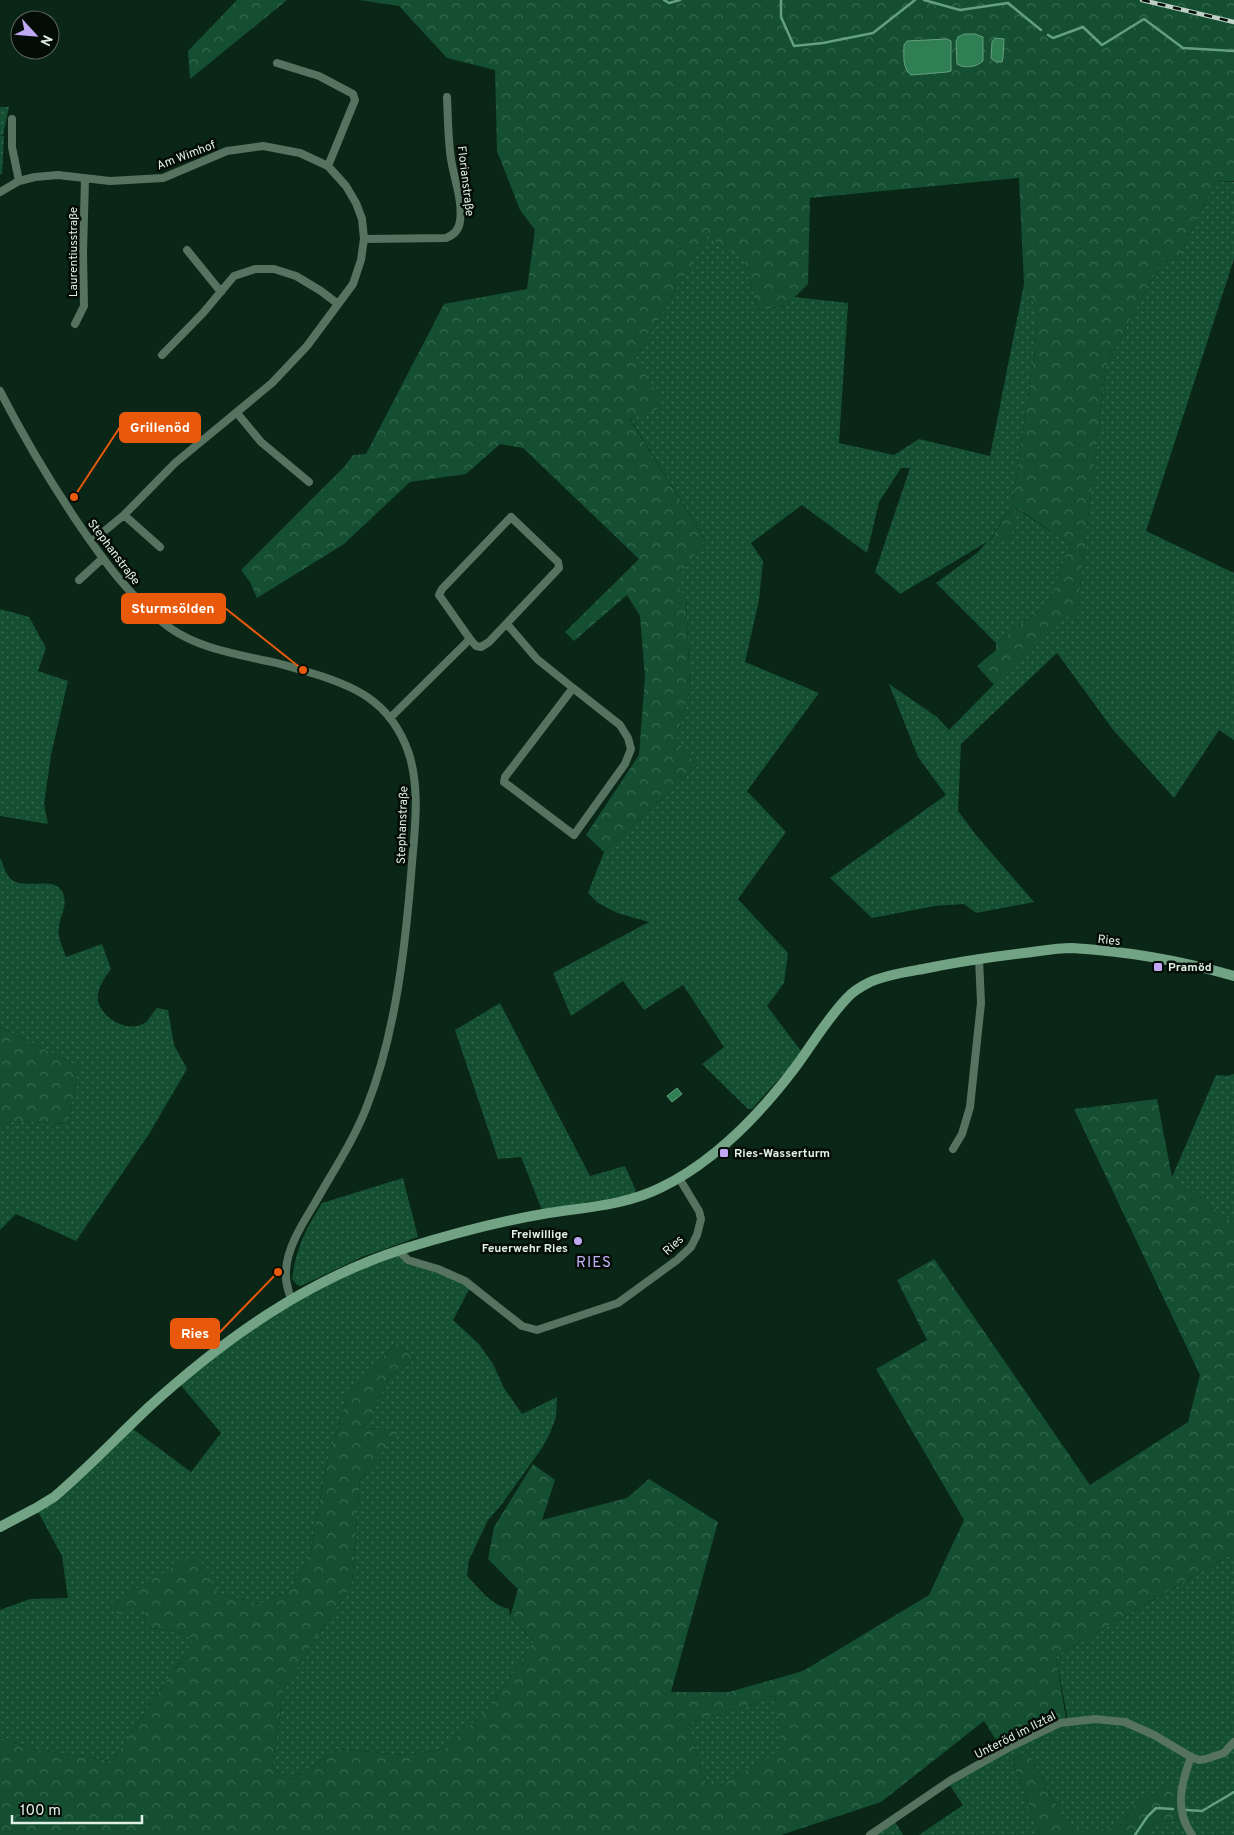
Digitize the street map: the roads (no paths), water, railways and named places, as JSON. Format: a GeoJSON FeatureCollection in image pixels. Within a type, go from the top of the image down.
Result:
{"type":"FeatureCollection","features":[{"type":"Feature","properties":{"kind":"street"},"geometry":{"type":"LineString","coordinates":[[277,63],[319,76],[353,94],[355,100],[328,166]]}},
{"type":"Feature","properties":{"kind":"street","name":"Florianstraße"},"geometry":{"type":"LineString","coordinates":[[364,239],[446,238],[452,236],[456,231],[460,220],[458,195],[451,160],[447,97]]}},
{"type":"Feature","properties":{"kind":"street"},"geometry":{"type":"LineString","coordinates":[[12,119],[12,147],[19,181]]}},
{"type":"Feature","properties":{"kind":"street","name":"Am Wimhof"},"geometry":{"type":"LineString","coordinates":[[0,192],[19,181],[35,177],[58,175],[110,181],[163,178],[227,151],[264,146],[300,154],[328,166],[346,186],[356,203],[362,219],[364,239],[361,260],[353,284],[301,352],[272,383],[175,463],[124,515],[91,542]]}},
{"type":"Feature","properties":{"kind":"street","name":"Laurentiusstraße"},"geometry":{"type":"LineString","coordinates":[[75,324],[84,306],[82,253],[85,179]]}},
{"type":"Feature","properties":{"kind":"street"},"geometry":{"type":"LineString","coordinates":[[187,250],[221,292]]}},
{"type":"Feature","properties":{"kind":"street"},"geometry":{"type":"LineString","coordinates":[[162,355],[203,313],[234,276],[255,269],[274,269],[296,276],[338,304]]}},
{"type":"Feature","properties":{"kind":"street","name":"Stephanstraße"},"geometry":{"type":"LineString","coordinates":[[0,391],[28,445],[55,490],[103,558],[142,605],[173,630],[198,642],[220,650],[269,661],[329,678],[362,692],[390,718],[400,732],[409,754],[415,781],[413,852],[402,961],[391,1019],[382,1057],[366,1108],[352,1138],[298,1232],[290,1253],[286,1268],[286,1281],[291,1299]]}},
{"type":"Feature","properties":{"kind":"street"},"geometry":{"type":"LineString","coordinates":[[237,413],[261,442],[309,482]]}},
{"type":"Feature","properties":{"kind":"street"},"geometry":{"type":"LineString","coordinates":[[124,515],[160,547]]}},
{"type":"Feature","properties":{"kind":"street"},"geometry":{"type":"LineString","coordinates":[[511,517],[558,562],[559,568],[507,624],[481,647],[476,646],[470,639],[439,595],[442,589],[511,517]]}},
{"type":"Feature","properties":{"kind":"street"},"geometry":{"type":"LineString","coordinates":[[79,580],[103,558]]}},
{"type":"Feature","properties":{"kind":"street"},"geometry":{"type":"LineString","coordinates":[[507,624],[537,659],[620,725],[628,738],[631,749],[625,764],[574,835],[504,782],[573,688]]}},
{"type":"Feature","properties":{"kind":"street"},"geometry":{"type":"LineString","coordinates":[[390,718],[470,639]]}},
{"type":"Feature","properties":{"kind":"street","name":"Ries"},"geometry":{"type":"LineString","coordinates":[[0,1527],[54,1497],[150,1406],[224,1343],[291,1299],[362,1264],[399,1251],[465,1232],[542,1214],[592,1208],[627,1201],[680,1178],[725,1144],[771,1098],[847,998],[869,982],[979,958],[1069,948],[1160,959],[1234,976]]}},
{"type":"Feature","properties":{"kind":"street"},"geometry":{"type":"LineString","coordinates":[[953,1149],[962,1134],[970,1107],[981,1003],[979,958]]}},
{"type":"Feature","properties":{"kind":"street","name":"Ries"},"geometry":{"type":"LineString","coordinates":[[399,1251],[408,1260],[438,1269],[465,1281],[522,1326],[537,1330],[618,1303],[677,1260],[691,1247],[697,1235],[701,1219],[699,1211],[680,1178]]}},
{"type":"Feature","properties":{"kind":"street","name":"Unteröd im Ilztal"},"geometry":{"type":"LineString","coordinates":[[870,1835],[951,1780],[1008,1748],[1060,1723],[1095,1719],[1125,1722],[1154,1735],[1191,1757]]}},
{"type":"Feature","properties":{"kind":"street"},"geometry":{"type":"LineString","coordinates":[[1192,1835],[1180,1810],[1181,1790],[1191,1757],[1199,1760],[1215,1757],[1224,1753],[1234,1742]]}},
{"type":"Feature","properties":{"kind":"waterway"},"geometry":{"type":"LineString","coordinates":[[664,0],[669,3],[680,0]]}},
{"type":"Feature","properties":{"kind":"waterway"},"geometry":{"type":"LineString","coordinates":[[781,0],[781,17],[794,46],[823,43],[873,33],[915,0]]}},
{"type":"Feature","properties":{"kind":"waterway"},"geometry":{"type":"LineString","coordinates":[[924,0],[960,10],[1008,3],[1041,30]]}},
{"type":"Feature","properties":{"kind":"waterway"},"geometry":{"type":"LineString","coordinates":[[1048,35],[1053,38],[1083,27],[1102,45],[1144,19],[1183,48],[1234,51]]}},
{"type":"Feature","properties":{"kind":"waterway"},"geometry":{"type":"LineString","coordinates":[[1186,1810],[1202,1811],[1234,1792]]}},
{"type":"Feature","properties":{"kind":"waterway"},"geometry":{"type":"LineString","coordinates":[[1135,1835],[1147,1817],[1156,1808],[1173,1809]]}},
{"type":"Feature","properties":{"kind":"railway"},"geometry":{"type":"LineString","coordinates":[[1142,0],[1234,22]]}},
{"type":"Feature","properties":{"kind":"place","name":"Grillenöd"},"geometry":{"type":"Point","coordinates":[74,497]}},
{"type":"Feature","properties":{"kind":"place","name":"Sturmsölden"},"geometry":{"type":"Point","coordinates":[303,670]}},
{"type":"Feature","properties":{"kind":"place","name":"Pramöd"},"geometry":{"type":"Point","coordinates":[1158,967]}},
{"type":"Feature","properties":{"kind":"place","name":"Ries-Wasserturm"},"geometry":{"type":"Point","coordinates":[724,1153]}},
{"type":"Feature","properties":{"kind":"place","name":"Freiwillige Feuerwehr Ries"},"geometry":{"type":"Point","coordinates":[578,1241]}},
{"type":"Feature","properties":{"kind":"place","name":"Ries"},"geometry":{"type":"Point","coordinates":[278,1272]}},
{"type":"Feature","properties":{"kind":"district","name":"RIES"},"geometry":{"type":"Point","coordinates":[594,1262]}}]}
